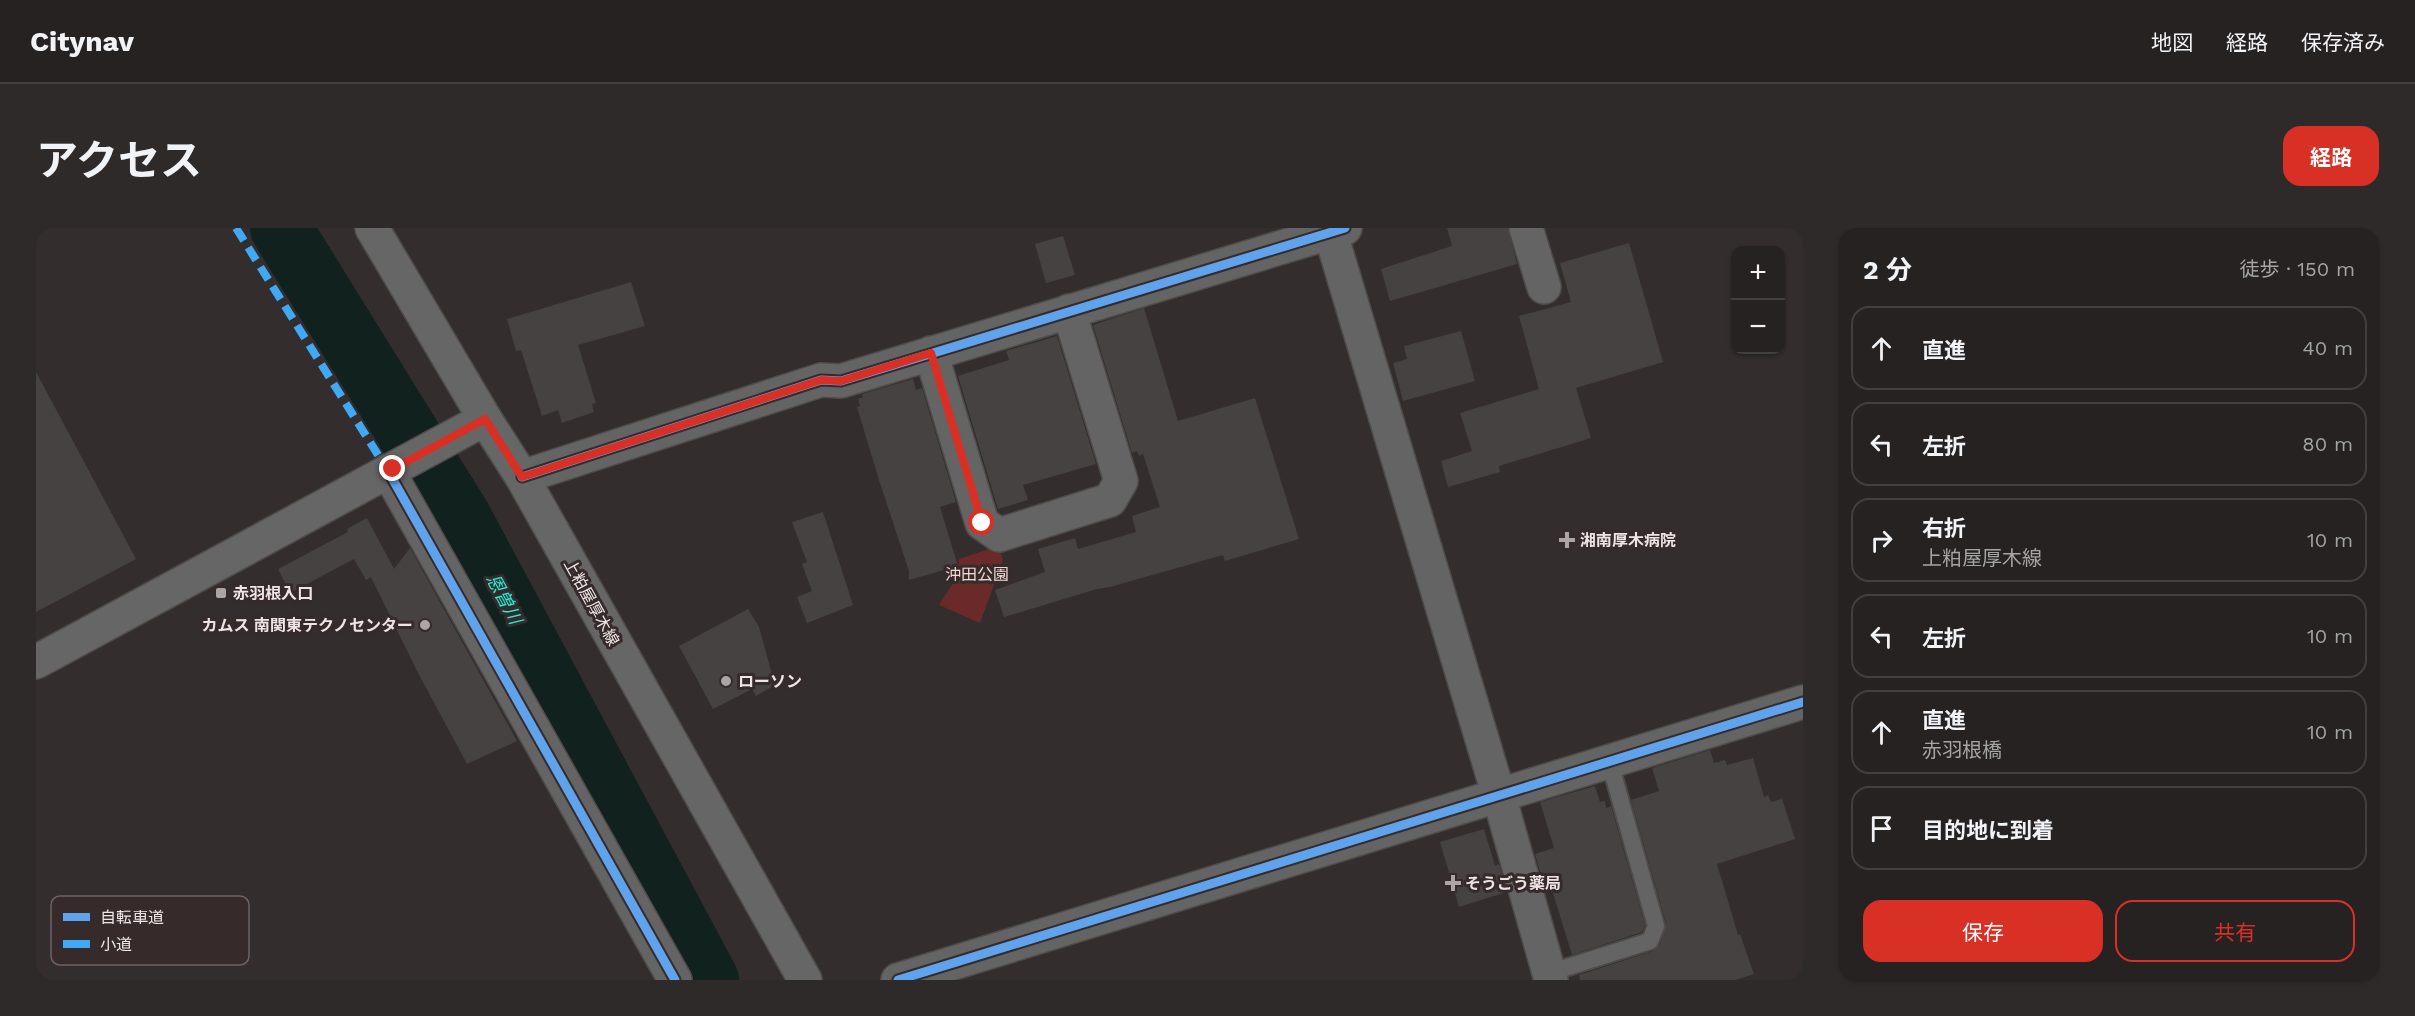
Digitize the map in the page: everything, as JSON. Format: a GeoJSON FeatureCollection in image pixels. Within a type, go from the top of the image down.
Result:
{"type":"FeatureCollection","features":[{"type":"Feature","properties":{"kind":"main road","name":"上粕屋厚木線"},"geometry":{"type":"LineString","coordinates":[[372,228],[522,477],[805,980]]}},
{"type":"Feature","properties":{"kind":"main road"},"geometry":{"type":"LineString","coordinates":[[36,662],[485,419]]}},
{"type":"Feature","properties":{"kind":"street"},"geometry":{"type":"LineString","coordinates":[[1526,228],[1544,287]]}},
{"type":"Feature","properties":{"kind":"street"},"geometry":{"type":"LineString","coordinates":[[522,477],[821,380],[841,381],[1335,229],[1550,976]]}},
{"type":"Feature","properties":{"kind":"street"},"geometry":{"type":"LineString","coordinates":[[931,353],[982,523],[999,535],[1110,500],[1121,481],[1069,311]]}},
{"type":"Feature","properties":{"kind":"street"},"geometry":{"type":"LineString","coordinates":[[390,470],[675,980]]}},
{"type":"Feature","properties":{"kind":"street"},"geometry":{"type":"LineString","coordinates":[[898,980],[1803,702]]}},
{"type":"Feature","properties":{"kind":"lane"},"geometry":{"type":"LineString","coordinates":[[1550,976],[1650,941],[1656,926],[1609,760]]}},
{"type":"Feature","properties":{"kind":"green space","name":"沖田公園"},"geometry":{"type":"Polygon","coordinates":[[[998,546],[1003,560],[980,623],[939,605],[957,577],[959,559],[998,546]]]}},
{"type":"Feature","properties":{"kind":"building"},"geometry":{"type":"Polygon","coordinates":[[[1447,228],[1508,228],[1517,264],[1390,301],[1381,269],[1452,246],[1447,228]]]}},
{"type":"Feature","properties":{"kind":"building"},"geometry":{"type":"Polygon","coordinates":[[[1063,236],[1075,275],[1046,283],[1035,244],[1063,236]]]}},
{"type":"Feature","properties":{"kind":"building"},"geometry":{"type":"Polygon","coordinates":[[[1629,243],[1663,362],[1576,388],[1591,438],[1499,466],[1500,472],[1448,487],[1441,461],[1472,451],[1460,413],[1539,389],[1519,316],[1571,302],[1560,263],[1629,243]]]}},
{"type":"Feature","properties":{"kind":"building"},"geometry":{"type":"Polygon","coordinates":[[[631,282],[645,326],[578,345],[596,403],[592,404],[594,412],[562,423],[558,410],[542,416],[521,350],[516,351],[507,319],[631,282]]]}},
{"type":"Feature","properties":{"kind":"building"},"geometry":{"type":"Polygon","coordinates":[[[1144,308],[1178,421],[1255,398],[1299,539],[1225,561],[1223,555],[1004,617],[995,590],[1045,572],[1038,549],[1075,538],[1078,549],[1136,532],[1132,516],[1160,507],[1143,454],[1139,456],[1137,451],[1132,453],[1093,325],[1144,308]]]}},
{"type":"Feature","properties":{"kind":"building"},"geometry":{"type":"Polygon","coordinates":[[[1461,331],[1475,381],[1403,401],[1393,363],[1407,359],[1404,346],[1461,331]]]}},
{"type":"Feature","properties":{"kind":"building"},"geometry":{"type":"Polygon","coordinates":[[[1057,336],[1096,464],[1023,485],[1028,500],[998,509],[958,376],[1009,360],[1006,351],[1057,336]]]}},
{"type":"Feature","properties":{"kind":"building"},"geometry":{"type":"Polygon","coordinates":[[[36,372],[136,559],[36,612],[36,372]]]}},
{"type":"Feature","properties":{"kind":"building"},"geometry":{"type":"Polygon","coordinates":[[[913,379],[916,390],[922,388],[956,502],[940,507],[958,566],[909,580],[909,571],[857,407],[860,406],[858,399],[863,397],[862,394],[913,379]]]}},
{"type":"Feature","properties":{"kind":"building"},"geometry":{"type":"Polygon","coordinates":[[[823,512],[853,605],[807,623],[797,597],[812,591],[802,564],[807,562],[792,522],[823,512]]]}},
{"type":"Feature","properties":{"kind":"building"},"geometry":{"type":"Polygon","coordinates":[[[367,518],[394,569],[410,548],[517,741],[467,764],[416,669],[371,577],[366,580],[354,559],[290,593],[278,569],[348,532],[347,529],[367,518]]]}},
{"type":"Feature","properties":{"kind":"building"},"geometry":{"type":"Polygon","coordinates":[[[748,609],[759,627],[775,685],[756,696],[752,689],[713,709],[679,646],[748,609]]]}},
{"type":"Feature","properties":{"kind":"building"},"geometry":{"type":"Polygon","coordinates":[[[1710,750],[1714,763],[1725,760],[1727,765],[1753,758],[1764,797],[1768,795],[1771,802],[1782,799],[1795,839],[1717,864],[1738,935],[1740,934],[1754,974],[1735,980],[1580,980],[1579,975],[1653,951],[1660,945],[1666,923],[1631,800],[1659,791],[1652,768],[1710,750]]]}},
{"type":"Feature","properties":{"kind":"building"},"geometry":{"type":"Polygon","coordinates":[[[1595,786],[1600,802],[1605,801],[1606,808],[1611,806],[1645,925],[1642,932],[1572,955],[1549,880],[1543,882],[1535,854],[1554,848],[1540,802],[1595,786]]]}},
{"type":"Feature","properties":{"kind":"building"},"geometry":{"type":"Polygon","coordinates":[[[1484,829],[1495,866],[1499,864],[1507,892],[1459,907],[1440,842],[1484,829]]]}},
{"type":"Feature","properties":{"kind":"waterway","name":"恩曽川"},"geometry":{"type":"LineString","coordinates":[[281,228],[460,517],[708,980]]}},
{"type":"Feature","properties":{"kind":"marked path"},"geometry":{"type":"LineString","coordinates":[[236,228],[388,471]]}},
{"type":"Feature","properties":{"kind":"cycle path"},"geometry":{"type":"LineString","coordinates":[[522,477],[821,380],[841,381],[1345,228]]}},
{"type":"Feature","properties":{"kind":"cycle path"},"geometry":{"type":"LineString","coordinates":[[388,471],[675,980]]}},
{"type":"Feature","properties":{"kind":"cycle path"},"geometry":{"type":"LineString","coordinates":[[898,980],[1803,702]]}},
{"type":"Feature","properties":{"kind":"place","name":"湘南厚木病院"},"geometry":{"type":"Point","coordinates":[1567,540]}},
{"type":"Feature","properties":{"kind":"place","name":"赤羽根入口"},"geometry":{"type":"Point","coordinates":[221,593]}},
{"type":"Feature","properties":{"kind":"place","name":"カムス 南関東テクノセンター"},"geometry":{"type":"Point","coordinates":[425,625]}},
{"type":"Feature","properties":{"kind":"place","name":"ローソン"},"geometry":{"type":"Point","coordinates":[726,681]}},
{"type":"Feature","properties":{"kind":"place","name":"そうごう薬局"},"geometry":{"type":"Point","coordinates":[1453,883]}},
{"type":"Feature","properties":{"kind":"route"},"geometry":{"type":"LineString","coordinates":[[393,469],[485,419],[522,477],[821,380],[841,381],[931,353],[982,523]]}}]}
